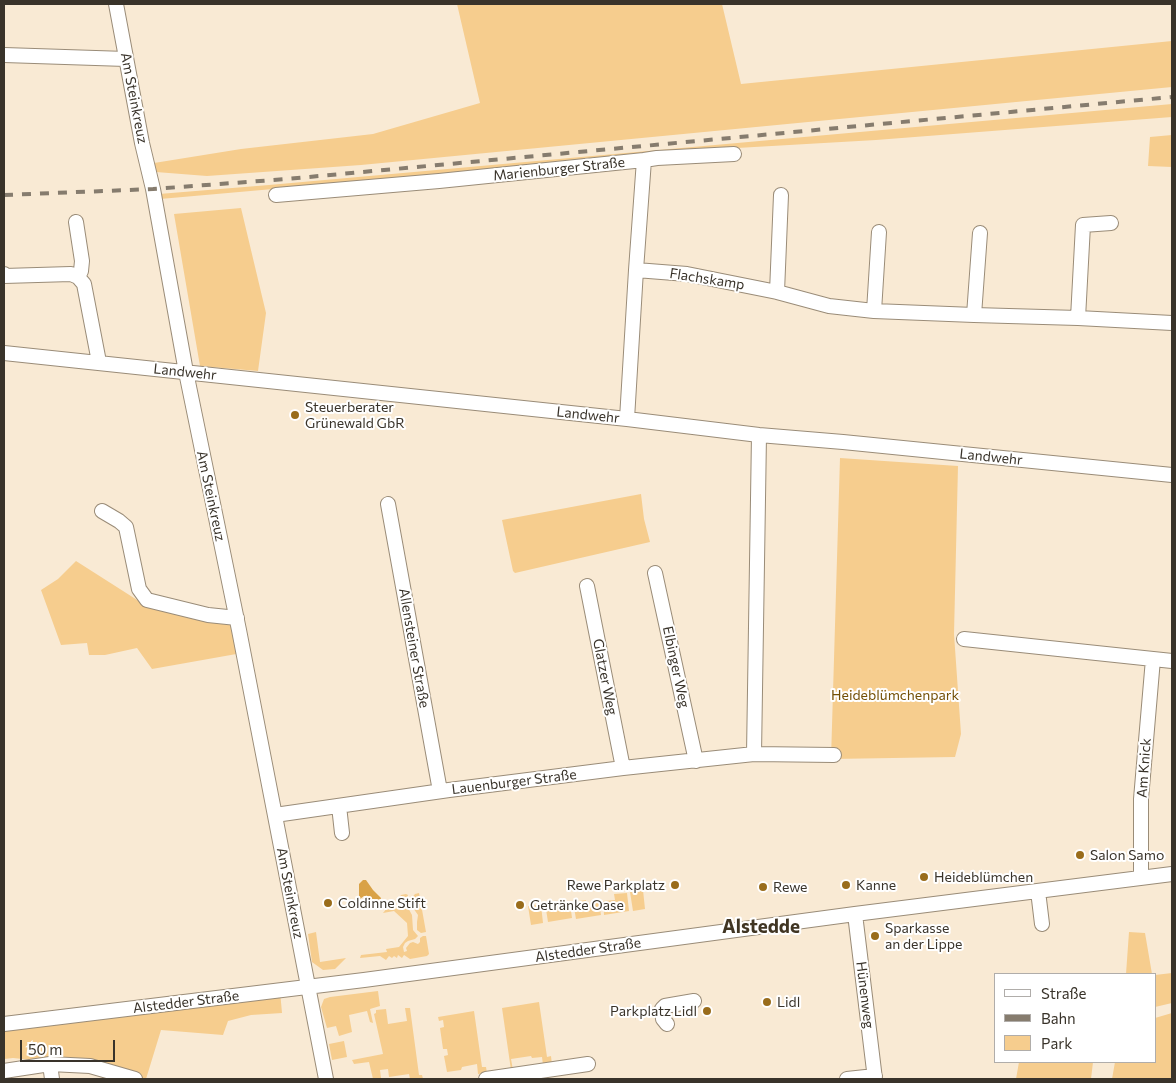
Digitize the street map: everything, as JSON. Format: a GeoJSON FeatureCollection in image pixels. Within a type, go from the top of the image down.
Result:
{"type":"FeatureCollection","features":[{"type":"Feature","properties":{"kind":"street","name":"Am Steinkreuz"},"geometry":{"type":"LineString","coordinates":[[116,4],[142,143],[153,189],[186,372],[237,618],[326,1079]]}},
{"type":"Feature","properties":{"kind":"street"},"geometry":{"type":"LineString","coordinates":[[4,55],[126,58]]}},
{"type":"Feature","properties":{"kind":"street"},"geometry":{"type":"LineString","coordinates":[[644,160],[734,154]]}},
{"type":"Feature","properties":{"kind":"street","name":"Marienburger Straße"},"geometry":{"type":"LineString","coordinates":[[276,195],[644,160],[627,419]]}},
{"type":"Feature","properties":{"kind":"street"},"geometry":{"type":"LineString","coordinates":[[777,292],[781,195]]}},
{"type":"Feature","properties":{"kind":"street"},"geometry":{"type":"LineString","coordinates":[[76,222],[82,261],[78,277]]}},
{"type":"Feature","properties":{"kind":"street"},"geometry":{"type":"LineString","coordinates":[[1078,318],[1082,225],[1111,224]]}},
{"type":"Feature","properties":{"kind":"street"},"geometry":{"type":"LineString","coordinates":[[874,310],[879,232]]}},
{"type":"Feature","properties":{"kind":"street"},"geometry":{"type":"LineString","coordinates":[[974,315],[980,233]]}},
{"type":"Feature","properties":{"kind":"street","name":"Flachskamp"},"geometry":{"type":"LineString","coordinates":[[636,270],[687,274],[777,292],[829,306],[974,315],[1172,323]]}},
{"type":"Feature","properties":{"kind":"street"},"geometry":{"type":"LineString","coordinates":[[4,274],[4,276],[71,274],[78,277],[84,284],[99,362]]}},
{"type":"Feature","properties":{"kind":"street","name":"Landwehr"},"geometry":{"type":"LineString","coordinates":[[4,353],[627,419],[759,435],[1172,474]]}},
{"type":"Feature","properties":{"kind":"street"},"geometry":{"type":"LineString","coordinates":[[754,754],[759,435]]}},
{"type":"Feature","properties":{"kind":"street","name":"Allensteiner Straße"},"geometry":{"type":"LineString","coordinates":[[388,504],[440,792]]}},
{"type":"Feature","properties":{"kind":"street"},"geometry":{"type":"LineString","coordinates":[[102,511],[126,527],[139,589],[147,600],[208,616],[237,618]]}},
{"type":"Feature","properties":{"kind":"street","name":"Elbinger Weg"},"geometry":{"type":"LineString","coordinates":[[655,573],[696,761]]}},
{"type":"Feature","properties":{"kind":"street","name":"Glatzer Weg"},"geometry":{"type":"LineString","coordinates":[[587,586],[623,768]]}},
{"type":"Feature","properties":{"kind":"street"},"geometry":{"type":"LineString","coordinates":[[964,639],[1172,661]]}},
{"type":"Feature","properties":{"kind":"street","name":"Am Knick"},"geometry":{"type":"LineString","coordinates":[[1141,878],[1141,799],[1153,659]]}},
{"type":"Feature","properties":{"kind":"street","name":"Lauenburger Straße"},"geometry":{"type":"LineString","coordinates":[[275,815],[623,768],[754,754],[834,755]]}},
{"type":"Feature","properties":{"kind":"street"},"geometry":{"type":"LineString","coordinates":[[339,806],[342,833]]}},
{"type":"Feature","properties":{"kind":"street","name":"Alstedder Straße"},"geometry":{"type":"LineString","coordinates":[[4,1024],[308,987],[854,914],[1172,874]]}},
{"type":"Feature","properties":{"kind":"street"},"geometry":{"type":"LineString","coordinates":[[1038,891],[1042,924]]}},
{"type":"Feature","properties":{"kind":"street","name":"Hünenweg"},"geometry":{"type":"LineString","coordinates":[[847,1079],[875,1078],[854,914]]}},
{"type":"Feature","properties":{"kind":"street"},"geometry":{"type":"LineString","coordinates":[[667,1024],[663,1019],[662,1009],[665,1006],[694,1001]]}},
{"type":"Feature","properties":{"kind":"street"},"geometry":{"type":"LineString","coordinates":[[4,1071],[50,1064],[90,1066],[135,1079]]}},
{"type":"Feature","properties":{"kind":"street"},"geometry":{"type":"LineString","coordinates":[[50,1064],[52,1079]]}},
{"type":"Feature","properties":{"kind":"street"},"geometry":{"type":"LineString","coordinates":[[486,1079],[588,1064]]}},
{"type":"Feature","properties":{"kind":"green space"},"geometry":{"type":"Polygon","coordinates":[[[457,4],[722,4],[741,84],[1172,41],[1172,87],[361,165],[207,176],[156,172],[154,163],[241,149],[373,134],[480,103],[457,4]]]}},
{"type":"Feature","properties":{"kind":"green space"},"geometry":{"type":"Polygon","coordinates":[[[1172,104],[1172,117],[876,140],[737,148],[160,199],[159,194],[269,185],[1172,104]]]}},
{"type":"Feature","properties":{"kind":"green space"},"geometry":{"type":"Polygon","coordinates":[[[1172,135],[1172,167],[1148,166],[1150,137],[1172,135]]]}},
{"type":"Feature","properties":{"kind":"green space"},"geometry":{"type":"Polygon","coordinates":[[[241,208],[266,313],[258,371],[200,366],[174,214],[241,208]]]}},
{"type":"Feature","properties":{"kind":"green space","name":"Heideblümchenpark"},"geometry":{"type":"Polygon","coordinates":[[[840,458],[958,466],[954,634],[961,734],[955,757],[831,759],[840,458]]]}},
{"type":"Feature","properties":{"kind":"green space"},"geometry":{"type":"Polygon","coordinates":[[[641,494],[644,519],[650,542],[515,573],[513,571],[502,520],[641,494]]]}},
{"type":"Feature","properties":{"kind":"green space"},"geometry":{"type":"Polygon","coordinates":[[[76,561],[145,605],[236,621],[242,653],[152,669],[137,648],[105,655],[89,655],[87,643],[61,645],[41,590],[58,579],[76,561]]]}},
{"type":"Feature","properties":{"kind":"green space"},"geometry":{"type":"Polygon","coordinates":[[[643,890],[645,909],[633,911],[630,892],[643,890]]]}},
{"type":"Feature","properties":{"kind":"green space"},"geometry":{"type":"Polygon","coordinates":[[[419,893],[426,932],[421,933],[417,930],[418,915],[411,905],[411,899],[415,894],[419,893]]]}},
{"type":"Feature","properties":{"kind":"green space"},"geometry":{"type":"Polygon","coordinates":[[[627,893],[629,911],[604,915],[603,901],[615,900],[614,894],[627,893]]]}},
{"type":"Feature","properties":{"kind":"green space"},"geometry":{"type":"Polygon","coordinates":[[[401,895],[408,895],[406,904],[412,915],[413,930],[418,936],[405,943],[403,947],[404,952],[407,951],[406,948],[410,943],[418,944],[420,938],[426,936],[429,954],[410,959],[404,955],[402,958],[398,955],[397,958],[389,956],[386,960],[380,956],[360,958],[361,955],[387,952],[386,949],[399,947],[408,936],[407,923],[394,911],[383,913],[391,903],[394,903],[395,907],[401,907],[403,903],[399,898],[401,895]]]}},
{"type":"Feature","properties":{"kind":"green space"},"geometry":{"type":"Polygon","coordinates":[[[586,900],[586,904],[599,902],[601,915],[576,919],[573,902],[586,900]]]}},
{"type":"Feature","properties":{"kind":"green space"},"geometry":{"type":"Polygon","coordinates":[[[557,902],[558,905],[570,903],[572,918],[548,922],[545,903],[557,902]]]}},
{"type":"Feature","properties":{"kind":"green space"},"geometry":{"type":"Polygon","coordinates":[[[541,905],[543,923],[531,925],[528,906],[541,905]]]}},
{"type":"Feature","properties":{"kind":"green space"},"geometry":{"type":"Polygon","coordinates":[[[316,932],[320,962],[346,958],[335,969],[323,970],[312,962],[308,934],[316,932]]]}},
{"type":"Feature","properties":{"kind":"green space"},"geometry":{"type":"Polygon","coordinates":[[[1129,932],[1145,933],[1152,973],[1126,973],[1129,932]]]}},
{"type":"Feature","properties":{"kind":"green space"},"geometry":{"type":"Polygon","coordinates":[[[1172,973],[1172,1003],[1156,1007],[1156,975],[1172,973]]]}},
{"type":"Feature","properties":{"kind":"green space"},"geometry":{"type":"Polygon","coordinates":[[[280,991],[282,1013],[251,1015],[228,1021],[223,1035],[161,1030],[146,1079],[135,1079],[90,1066],[13,1058],[4,1059],[4,1024],[280,991]]]}},
{"type":"Feature","properties":{"kind":"green space"},"geometry":{"type":"Polygon","coordinates":[[[378,991],[380,1006],[370,1009],[373,1023],[370,1022],[367,1011],[349,1015],[352,1032],[339,1036],[336,1026],[327,1028],[321,1007],[324,999],[378,991]]]}},
{"type":"Feature","properties":{"kind":"green space"},"geometry":{"type":"Polygon","coordinates":[[[539,1002],[547,1057],[551,1056],[552,1065],[543,1065],[542,1057],[532,1058],[531,1056],[511,1059],[513,1070],[511,1070],[502,1008],[539,1002]]]}},
{"type":"Feature","properties":{"kind":"green space"},"geometry":{"type":"Polygon","coordinates":[[[405,1008],[410,1008],[419,1075],[422,1075],[423,1079],[410,1079],[409,1074],[389,1077],[388,1069],[380,1070],[381,1078],[373,1079],[369,1062],[354,1064],[352,1060],[383,1054],[374,1014],[376,1010],[386,1009],[388,1024],[407,1021],[405,1008]]]}},
{"type":"Feature","properties":{"kind":"green space"},"geometry":{"type":"Polygon","coordinates":[[[474,1011],[482,1067],[486,1067],[487,1073],[478,1074],[477,1064],[462,1067],[461,1070],[447,1072],[444,1056],[448,1055],[447,1049],[443,1049],[440,1028],[444,1027],[443,1020],[439,1021],[438,1017],[474,1011]]]}},
{"type":"Feature","properties":{"kind":"green space"},"geometry":{"type":"Polygon","coordinates":[[[1172,1013],[1172,1079],[1112,1079],[1115,1063],[1156,1063],[1156,1018],[1172,1013]]]}},
{"type":"Feature","properties":{"kind":"green space"},"geometry":{"type":"Polygon","coordinates":[[[344,1041],[347,1057],[332,1060],[329,1044],[344,1041]]]}},
{"type":"Feature","properties":{"kind":"green space"},"geometry":{"type":"Polygon","coordinates":[[[1019,1063],[1093,1063],[1091,1079],[1016,1079],[1019,1063]]]}},
{"type":"Feature","properties":{"kind":"shaded area"},"geometry":{"type":"Polygon","coordinates":[[[366,880],[381,898],[377,907],[368,897],[364,896],[360,899],[359,884],[366,880]]]}},
{"type":"Feature","properties":{"kind":"railway"},"geometry":{"type":"LineString","coordinates":[[4,195],[153,189],[287,179],[1172,97]]}},
{"type":"Feature","properties":{"kind":"place","name":"Steuerberater Grünewald GbR"},"geometry":{"type":"Point","coordinates":[295,415]}},
{"type":"Feature","properties":{"kind":"place","name":"Salon Samo"},"geometry":{"type":"Point","coordinates":[1080,855]}},
{"type":"Feature","properties":{"kind":"place","name":"Heideblümchen"},"geometry":{"type":"Point","coordinates":[924,877]}},
{"type":"Feature","properties":{"kind":"place","name":"Rewe Parkplatz"},"geometry":{"type":"Point","coordinates":[675,885]}},
{"type":"Feature","properties":{"kind":"place","name":"Kanne"},"geometry":{"type":"Point","coordinates":[846,885]}},
{"type":"Feature","properties":{"kind":"place","name":"Rewe"},"geometry":{"type":"Point","coordinates":[763,887]}},
{"type":"Feature","properties":{"kind":"place","name":"Coldinne Stift"},"geometry":{"type":"Point","coordinates":[328,903]}},
{"type":"Feature","properties":{"kind":"place","name":"Getränke Oase"},"geometry":{"type":"Point","coordinates":[520,905]}},
{"type":"Feature","properties":{"kind":"place","name":"Sparkasse an der Lippe"},"geometry":{"type":"Point","coordinates":[875,936]}},
{"type":"Feature","properties":{"kind":"place","name":"Lidl"},"geometry":{"type":"Point","coordinates":[767,1002]}},
{"type":"Feature","properties":{"kind":"place","name":"Parkplatz Lidl"},"geometry":{"type":"Point","coordinates":[707,1011]}},
{"type":"Feature","properties":{"kind":"district","name":"Alstedde"},"geometry":{"type":"Point","coordinates":[761,927]}}]}
